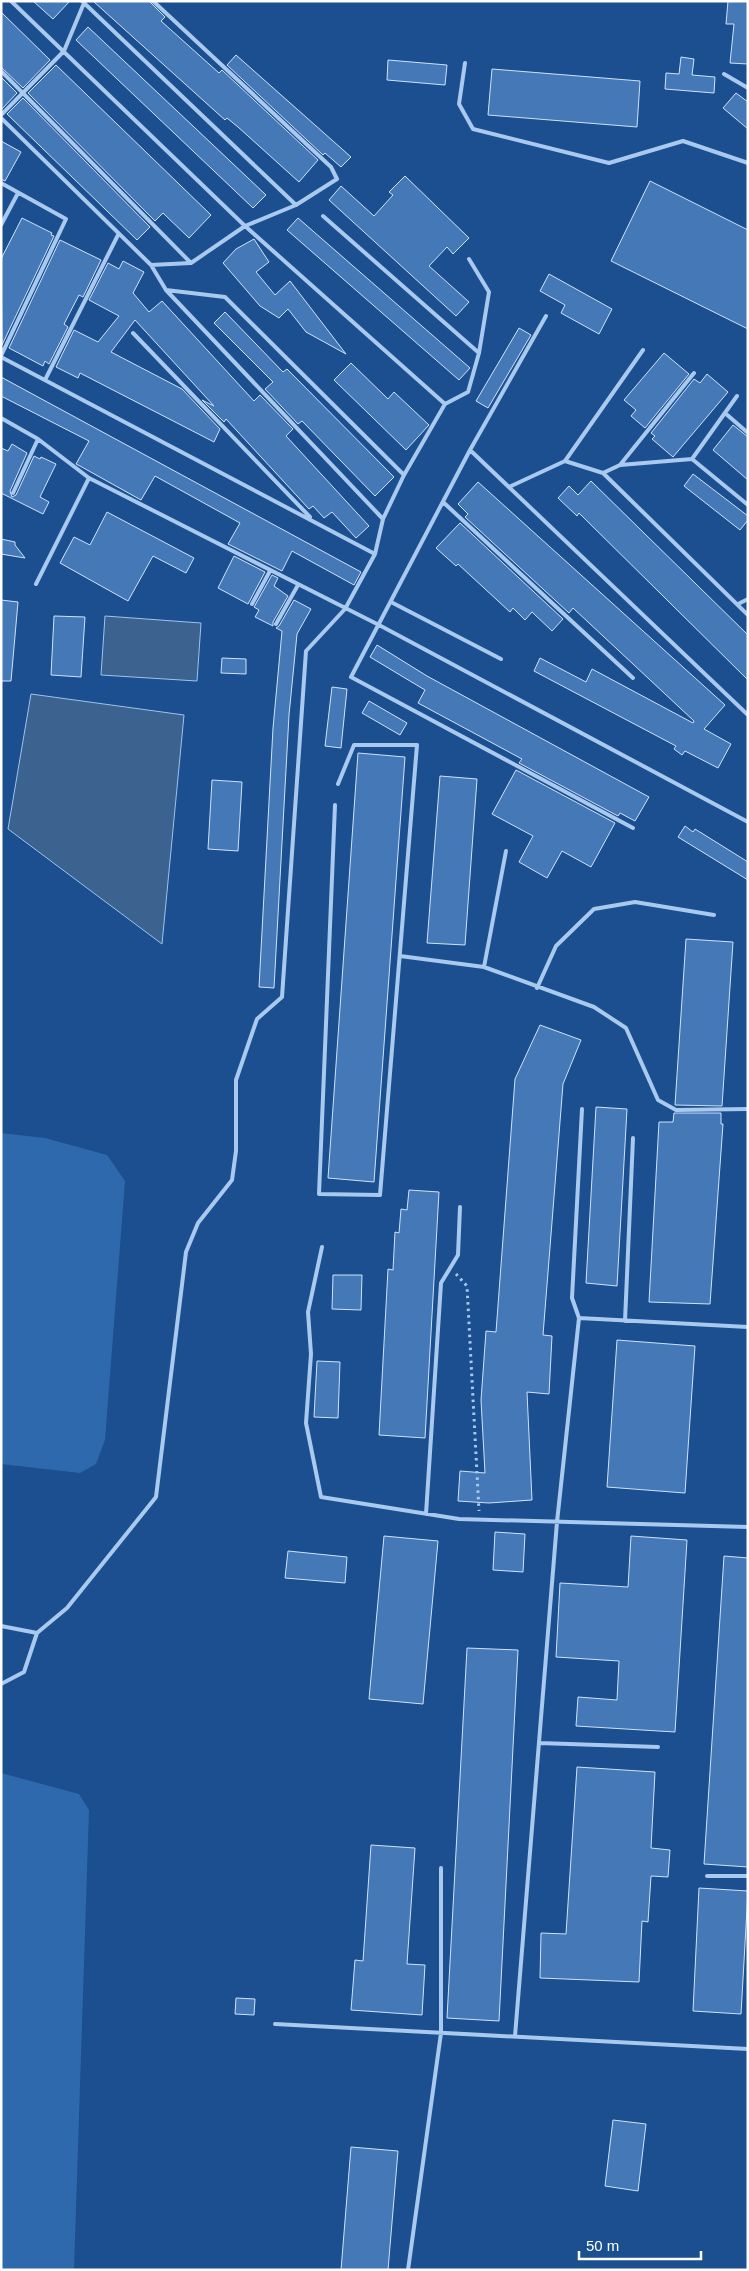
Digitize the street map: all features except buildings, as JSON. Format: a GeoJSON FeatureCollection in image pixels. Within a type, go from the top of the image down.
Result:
{"type":"FeatureCollection","features":[{"type":"Feature","properties":{"kind":"lane"},"geometry":{"type":"LineString","coordinates":[[11,1],[244,226],[445,404]]}},
{"type":"Feature","properties":{"kind":"lane"},"geometry":{"type":"LineString","coordinates":[[151,265],[191,263],[244,226],[296,205],[337,179],[330,167],[153,1]]}},
{"type":"Feature","properties":{"kind":"lane"},"geometry":{"type":"LineString","coordinates":[[296,205],[83,2],[64,51],[1,117],[151,265],[166,290],[383,519]]}},
{"type":"Feature","properties":{"kind":"lane"},"geometry":{"type":"LineString","coordinates":[[466,63],[459,104],[473,129],[609,163],[683,141],[748,163]]}},
{"type":"Feature","properties":{"kind":"lane"},"geometry":{"type":"LineString","coordinates":[[1,71],[191,263]]}},
{"type":"Feature","properties":{"kind":"lane"},"geometry":{"type":"LineString","coordinates":[[724,74],[748,88]]}},
{"type":"Feature","properties":{"kind":"lane"},"geometry":{"type":"LineString","coordinates":[[1,183],[66,219],[1,357],[312,519],[375,554]]}},
{"type":"Feature","properties":{"kind":"lane"},"geometry":{"type":"LineString","coordinates":[[1,224],[18,193]]}},
{"type":"Feature","properties":{"kind":"lane"},"geometry":{"type":"LineString","coordinates":[[323,216],[479,352]]}},
{"type":"Feature","properties":{"kind":"lane"},"geometry":{"type":"LineString","coordinates":[[45,380],[118,234]]}},
{"type":"Feature","properties":{"kind":"lane"},"geometry":{"type":"LineString","coordinates":[[1,1684],[24,1672],[37,1633],[67,1608],[156,1497],[186,1252],[198,1223],[232,1180],[236,1151],[236,1080],[257,1019],[282,997],[306,651],[345,609],[375,554],[383,519],[404,475],[445,404],[468,392],[479,352],[489,292],[469,259]]}},
{"type":"Feature","properties":{"kind":"lane"},"geometry":{"type":"LineString","coordinates":[[166,290],[225,297],[404,475]]}},
{"type":"Feature","properties":{"kind":"lane"},"geometry":{"type":"LineString","coordinates":[[546,316],[470,450],[351,677],[633,828]]}},
{"type":"Feature","properties":{"kind":"lane"},"geometry":{"type":"LineString","coordinates":[[133,332],[312,519]]}},
{"type":"Feature","properties":{"kind":"lane"},"geometry":{"type":"LineString","coordinates":[[509,487],[565,461],[643,350]]}},
{"type":"Feature","properties":{"kind":"lane"},"geometry":{"type":"LineString","coordinates":[[620,465],[694,373]]}},
{"type":"Feature","properties":{"kind":"lane"},"geometry":{"type":"LineString","coordinates":[[692,459],[737,396]]}},
{"type":"Feature","properties":{"kind":"lane"},"geometry":{"type":"LineString","coordinates":[[725,413],[748,433]]}},
{"type":"Feature","properties":{"kind":"lane"},"geometry":{"type":"LineString","coordinates":[[1,424],[3,419],[38,439],[89,478],[379,625],[748,822]]}},
{"type":"Feature","properties":{"kind":"lane"},"geometry":{"type":"LineString","coordinates":[[13,493],[38,439]]}},
{"type":"Feature","properties":{"kind":"lane"},"geometry":{"type":"LineString","coordinates":[[470,450],[748,714]]}},
{"type":"Feature","properties":{"kind":"lane"},"geometry":{"type":"LineString","coordinates":[[603,472],[620,465],[692,459],[748,505]]}},
{"type":"Feature","properties":{"kind":"lane"},"geometry":{"type":"LineString","coordinates":[[565,461],[603,472],[748,615]]}},
{"type":"Feature","properties":{"kind":"lane"},"geometry":{"type":"LineString","coordinates":[[36,584],[89,478]]}},
{"type":"Feature","properties":{"kind":"lane"},"geometry":{"type":"LineString","coordinates":[[443,502],[633,678]]}},
{"type":"Feature","properties":{"kind":"lane"},"geometry":{"type":"LineString","coordinates":[[252,604],[270,571]]}},
{"type":"Feature","properties":{"kind":"lane"},"geometry":{"type":"LineString","coordinates":[[276,624],[298,585]]}},
{"type":"Feature","properties":{"kind":"lane"},"geometry":{"type":"LineString","coordinates":[[738,604],[748,599]]}},
{"type":"Feature","properties":{"kind":"lane"},"geometry":{"type":"LineString","coordinates":[[391,602],[501,659]]}},
{"type":"Feature","properties":{"kind":"lane"},"geometry":{"type":"LineString","coordinates":[[335,805],[319,1194],[380,1195],[417,746],[354,745],[338,784]]}},
{"type":"Feature","properties":{"kind":"lane"},"geometry":{"type":"LineString","coordinates":[[484,967],[506,851]]}},
{"type":"Feature","properties":{"kind":"lane"},"geometry":{"type":"LineString","coordinates":[[536,988],[556,946],[594,909],[635,902],[714,915]]}},
{"type":"Feature","properties":{"kind":"lane"},"geometry":{"type":"LineString","coordinates":[[400,956],[484,967],[536,988],[594,1007],[626,1028],[658,1100],[676,1110],[748,1109]]}},
{"type":"Feature","properties":{"kind":"lane"},"geometry":{"type":"LineString","coordinates":[[515,2036],[557,1522],[579,1318],[572,1298],[582,1109]]}},
{"type":"Feature","properties":{"kind":"lane"},"geometry":{"type":"LineString","coordinates":[[625,1321],[633,1138]]}},
{"type":"Feature","properties":{"kind":"lane"},"geometry":{"type":"LineString","coordinates":[[426,1514],[441,1283],[458,1255],[460,1207]]}},
{"type":"Feature","properties":{"kind":"lane"},"geometry":{"type":"LineString","coordinates":[[322,1247],[308,1312],[311,1354],[306,1423],[321,1498],[459,1519],[748,1527]]}},
{"type":"Feature","properties":{"kind":"lane"},"geometry":{"type":"LineString","coordinates":[[579,1318],[748,1327]]}},
{"type":"Feature","properties":{"kind":"lane"},"geometry":{"type":"LineString","coordinates":[[1,1626],[37,1633]]}},
{"type":"Feature","properties":{"kind":"lane"},"geometry":{"type":"LineString","coordinates":[[539,1743],[658,1747]]}},
{"type":"Feature","properties":{"kind":"lane"},"geometry":{"type":"LineString","coordinates":[[408,2270],[441,2033],[441,1868]]}},
{"type":"Feature","properties":{"kind":"lane"},"geometry":{"type":"LineString","coordinates":[[707,1876],[748,1876]]}},
{"type":"Feature","properties":{"kind":"lane"},"geometry":{"type":"LineString","coordinates":[[275,2024],[748,2049]]}},
{"type":"Feature","properties":{"kind":"path"},"geometry":{"type":"LineString","coordinates":[[450,1268],[467,1286],[479,1519]]}},
{"type":"Feature","properties":{"kind":"shaded area"},"geometry":{"type":"Polygon","coordinates":[[[105,616],[201,623],[197,681],[101,675],[105,616]]]}},
{"type":"Feature","properties":{"kind":"shaded area"},"geometry":{"type":"Polygon","coordinates":[[[31,694],[184,715],[162,944],[8,829],[31,694]]]}},
{"type":"Feature","properties":{"kind":"shaded area"},"geometry":{"type":"Polygon","coordinates":[[[1,1133],[45,1138],[107,1155],[125,1181],[105,1440],[96,1464],[80,1473],[1,1464],[1,1133]]]}},
{"type":"Feature","properties":{"kind":"shaded area"},"geometry":{"type":"Polygon","coordinates":[[[1,1773],[79,1794],[89,1810],[74,2270],[1,2270],[1,1773]]]}}]}
